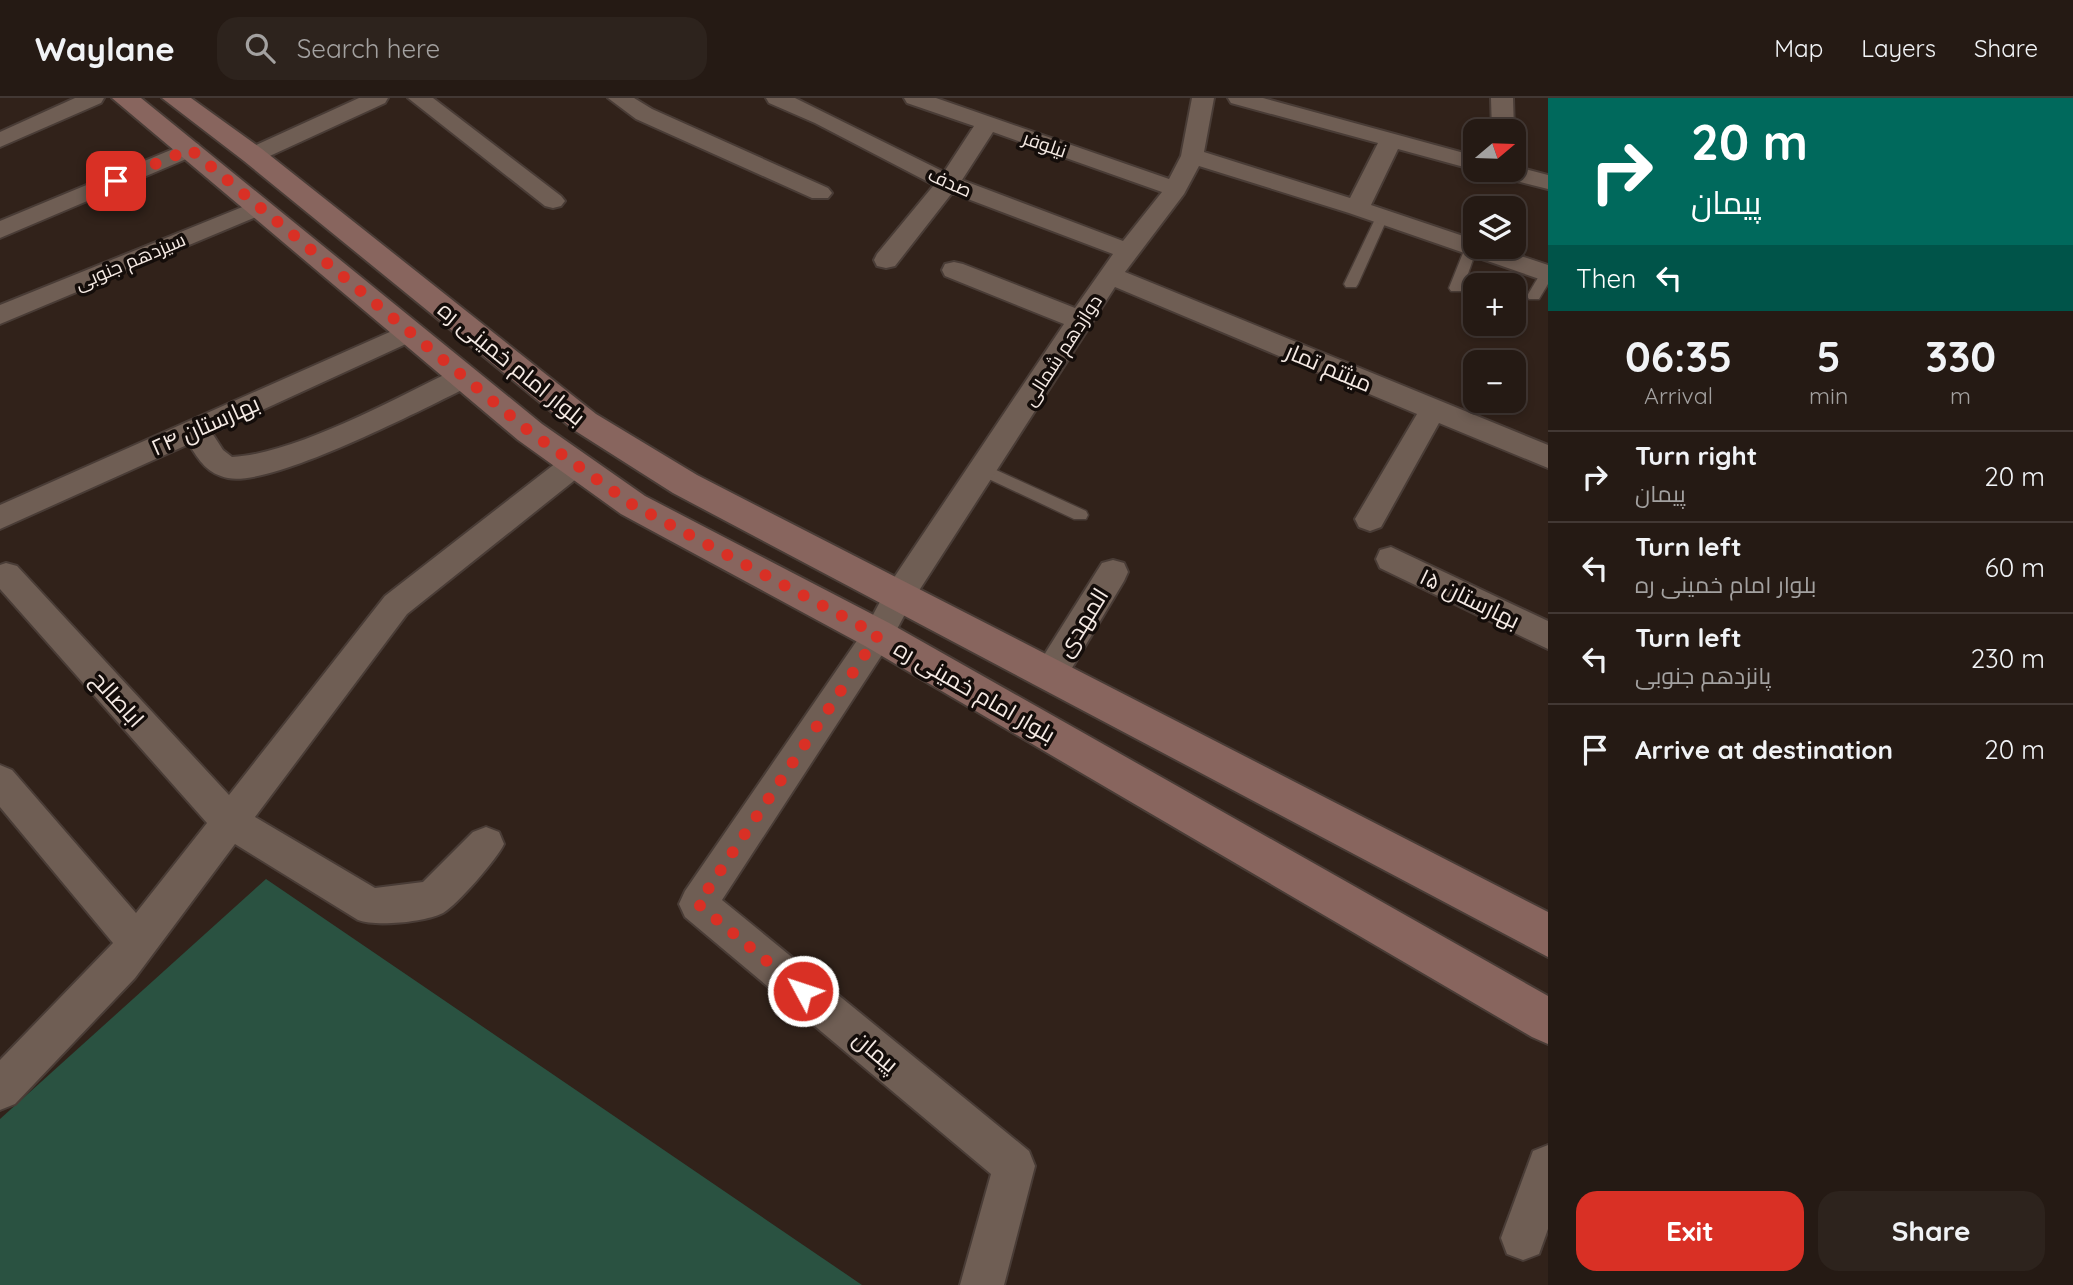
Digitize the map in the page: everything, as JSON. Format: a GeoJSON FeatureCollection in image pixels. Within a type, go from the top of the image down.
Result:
{"type":"FeatureCollection","features":[{"type":"Feature","properties":{"kind":"main road","name":"بلوار امام خمینی ره"},"geometry":{"type":"LineString","coordinates":[[125,98],[530,432],[633,505],[878,635],[1548,1021]]}},
{"type":"Feature","properties":{"kind":"main road","name":"بلوار امام خمینی ره"},"geometry":{"type":"LineString","coordinates":[[175,98],[253,155],[585,422],[685,484],[1548,935]]}},
{"type":"Feature","properties":{"kind":"street"},"geometry":{"type":"LineString","coordinates":[[0,140],[93,98]]}},
{"type":"Feature","properties":{"kind":"street"},"geometry":{"type":"LineString","coordinates":[[253,155],[376,98]]}},
{"type":"Feature","properties":{"kind":"street"},"geometry":{"type":"LineString","coordinates":[[419,98],[554,201]]}},
{"type":"Feature","properties":{"kind":"street"},"geometry":{"type":"LineString","coordinates":[[619,98],[644,114],[820,192]]}},
{"type":"Feature","properties":{"kind":"street","name":"صدف"},"geometry":{"type":"LineString","coordinates":[[777,98],[823,118],[948,183],[1130,252]]}},
{"type":"Feature","properties":{"kind":"street","name":"نیلوفر"},"geometry":{"type":"LineString","coordinates":[[915,98],[1176,189]]}},
{"type":"Feature","properties":{"kind":"street","name":"دوازدهم شمالی"},"geometry":{"type":"LineString","coordinates":[[878,635],[900,594],[1111,275],[1176,189],[1192,156],[1203,98]]}},
{"type":"Feature","properties":{"kind":"street"},"geometry":{"type":"LineString","coordinates":[[1239,98],[1463,160]]}},
{"type":"Feature","properties":{"kind":"street"},"geometry":{"type":"LineString","coordinates":[[1502,98],[1503,119]]}},
{"type":"Feature","properties":{"kind":"street"},"geometry":{"type":"LineString","coordinates":[[886,260],[948,183],[987,124]]}},
{"type":"Feature","properties":{"kind":"street"},"geometry":{"type":"LineString","coordinates":[[1357,208],[1391,139]]}},
{"type":"Feature","properties":{"kind":"street"},"geometry":{"type":"LineString","coordinates":[[0,230],[190,149]]}},
{"type":"Feature","properties":{"kind":"street"},"geometry":{"type":"LineString","coordinates":[[1192,156],[1357,208],[1463,245]]}},
{"type":"Feature","properties":{"kind":"street"},"geometry":{"type":"LineString","coordinates":[[1526,176],[1548,183]]}},
{"type":"Feature","properties":{"kind":"street","name":"سیزدهم جنوبی"},"geometry":{"type":"LineString","coordinates":[[0,315],[260,207]]}},
{"type":"Feature","properties":{"kind":"street"},"geometry":{"type":"LineString","coordinates":[[1503,259],[1547,274]]}},
{"type":"Feature","properties":{"kind":"street"},"geometry":{"type":"LineString","coordinates":[[954,270],[1082,321]]}},
{"type":"Feature","properties":{"kind":"street","name":"میثتم تمار"},"geometry":{"type":"LineString","coordinates":[[1111,275],[1548,457]]}},
{"type":"Feature","properties":{"kind":"street","name":"بهارستان ۲۴"},"geometry":{"type":"LineString","coordinates":[[0,518],[410,332]]}},
{"type":"Feature","properties":{"kind":"street"},"geometry":{"type":"LineString","coordinates":[[196,429],[213,460],[231,468],[261,463],[309,448],[464,377]]}},
{"type":"Feature","properties":{"kind":"street"},"geometry":{"type":"LineString","coordinates":[[1370,519],[1433,410]]}},
{"type":"Feature","properties":{"kind":"street"},"geometry":{"type":"LineString","coordinates":[[0,1089],[121,964],[396,605],[575,464]]}},
{"type":"Feature","properties":{"kind":"street","name":"بهارستان ۱۵"},"geometry":{"type":"LineString","coordinates":[[1391,559],[1548,636]]}},
{"type":"Feature","properties":{"kind":"street","name":"المهدی"},"geometry":{"type":"LineString","coordinates":[[1051,673],[1113,572]]}},
{"type":"Feature","properties":{"kind":"street","name":"اباصالح"},"geometry":{"type":"LineString","coordinates":[[6,575],[230,822],[371,907],[432,899],[486,844]]}},
{"type":"Feature","properties":{"kind":"street","name":"پیمان"},"geometry":{"type":"LineString","coordinates":[[878,635],[698,904],[1014,1166],[982,1285]]}},
{"type":"Feature","properties":{"kind":"street"},"geometry":{"type":"LineString","coordinates":[[0,781],[137,943]]}},
{"type":"Feature","properties":{"kind":"street"},"geometry":{"type":"LineString","coordinates":[[1523,1238],[1548,1166]]}},
{"type":"Feature","properties":{"kind":"lane"},"geometry":{"type":"LineString","coordinates":[[1350,284],[1382,217]]}},
{"type":"Feature","properties":{"kind":"lane"},"geometry":{"type":"LineString","coordinates":[[1456,289],[1467,259]]}},
{"type":"Feature","properties":{"kind":"lane"},"geometry":{"type":"LineString","coordinates":[[1534,296],[1547,274]]}},
{"type":"Feature","properties":{"kind":"lane"},"geometry":{"type":"LineString","coordinates":[[984,470],[1080,515]]}},
{"type":"Feature","properties":{"kind":"green space"},"geometry":{"type":"Polygon","coordinates":[[[266,879],[862,1285],[0,1285],[0,1119],[266,879]]]}},
{"type":"Feature","properties":{"kind":"route"},"geometry":{"type":"LineString","coordinates":[[116,181],[190,149],[530,432],[633,505],[878,635],[698,904],[803,991]]}}]}
